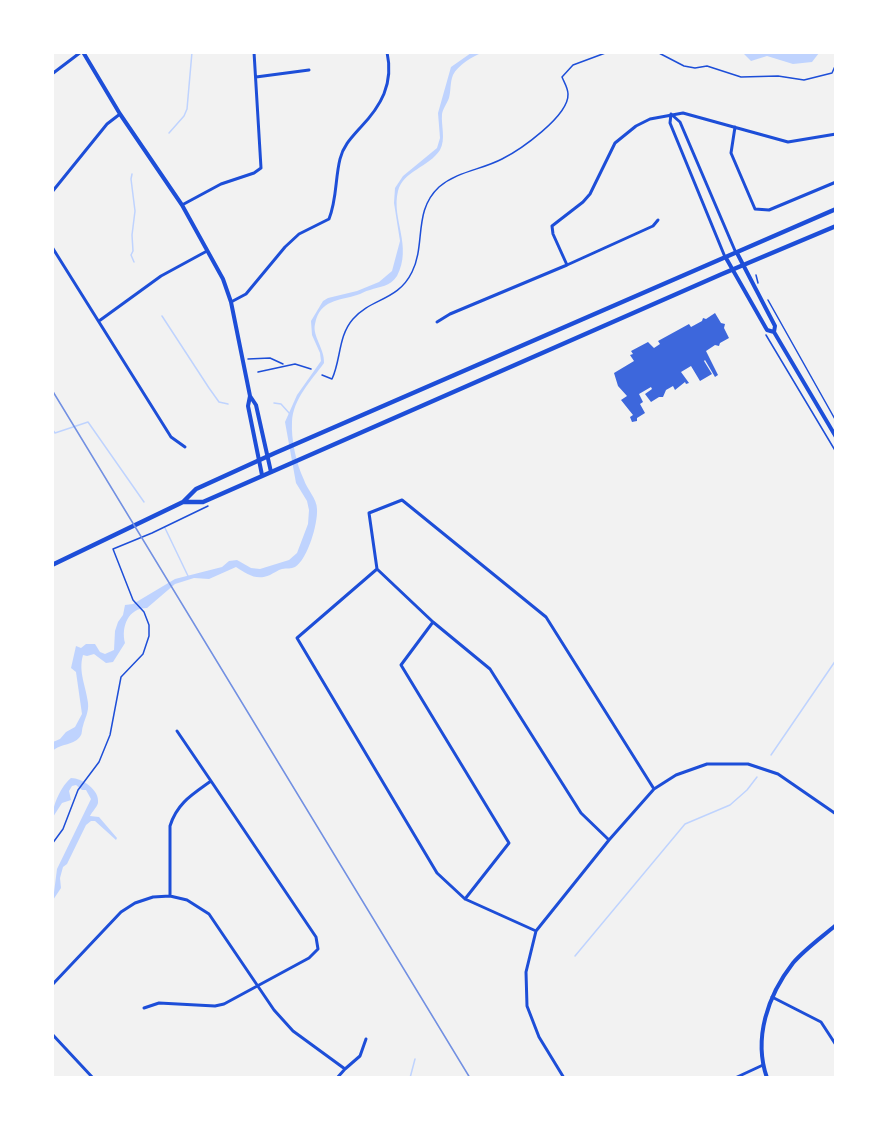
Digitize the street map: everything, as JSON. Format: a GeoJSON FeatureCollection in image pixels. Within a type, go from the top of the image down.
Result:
{"type":"FeatureCollection","features":[{"type":"Feature","properties":{"kind":"main road"},"geometry":{"type":"LineString","coordinates":[[52,565],[183,502],[196,489],[259,460],[836,209]]}},
{"type":"Feature","properties":{"kind":"main road"},"geometry":{"type":"LineString","coordinates":[[183,502],[203,502],[836,226]]}},
{"type":"Feature","properties":{"kind":"street"},"geometry":{"type":"LineString","coordinates":[[52,74],[82,52],[120,114],[182,205],[224,279],[231,302],[250,396],[256,405],[271,472]]}},
{"type":"Feature","properties":{"kind":"street"},"geometry":{"type":"LineString","coordinates":[[182,205],[221,184],[254,173],[261,168],[254,52]]}},
{"type":"Feature","properties":{"kind":"street"},"geometry":{"type":"LineString","coordinates":[[231,302],[246,294],[285,247],[299,234],[329,219],[335,204],[340,158],[347,143],[373,115],[387,91],[389,62],[387,52]]}},
{"type":"Feature","properties":{"kind":"street"},"geometry":{"type":"LineString","coordinates":[[256,77],[309,70]]}},
{"type":"Feature","properties":{"kind":"street"},"geometry":{"type":"LineString","coordinates":[[567,265],[553,234],[552,226],[590,194],[610,153],[620,139],[636,126],[650,119],[683,112],[788,142],[835,134]]}},
{"type":"Feature","properties":{"kind":"street"},"geometry":{"type":"LineString","coordinates":[[52,192],[107,124],[120,114]]}},
{"type":"Feature","properties":{"kind":"street"},"geometry":{"type":"LineString","coordinates":[[671,114],[680,122],[736,253],[775,326],[774,332],[836,437]]}},
{"type":"Feature","properties":{"kind":"street"},"geometry":{"type":"LineString","coordinates":[[671,114],[670,123],[726,258],[767,330],[774,332]]}},
{"type":"Feature","properties":{"kind":"street"},"geometry":{"type":"LineString","coordinates":[[735,127],[731,153],[755,209],[769,210],[836,182]]}},
{"type":"Feature","properties":{"kind":"street"},"geometry":{"type":"LineString","coordinates":[[436,321],[653,226],[658,220]]}},
{"type":"Feature","properties":{"kind":"street"},"geometry":{"type":"LineString","coordinates":[[52,247],[171,437],[185,447]]}},
{"type":"Feature","properties":{"kind":"street"},"geometry":{"type":"LineString","coordinates":[[99,321],[161,276],[207,251]]}},
{"type":"Feature","properties":{"kind":"street"},"geometry":{"type":"LineString","coordinates":[[250,396],[248,406],[262,475]]}},
{"type":"Feature","properties":{"kind":"street"},"geometry":{"type":"LineString","coordinates":[[609,840],[580,813],[490,669],[433,622],[377,569],[369,513],[402,500],[546,616],[654,789]]}},
{"type":"Feature","properties":{"kind":"street"},"geometry":{"type":"LineString","coordinates":[[377,569],[297,638],[437,873],[465,899],[536,931]]}},
{"type":"Feature","properties":{"kind":"street"},"geometry":{"type":"LineString","coordinates":[[433,622],[401,665],[509,843],[465,899]]}},
{"type":"Feature","properties":{"kind":"street"},"geometry":{"type":"LineString","coordinates":[[144,1008],[159,1003],[215,1006],[231,1001],[309,958],[318,949],[319,943],[177,731]]}},
{"type":"Feature","properties":{"kind":"street"},"geometry":{"type":"LineString","coordinates":[[564,1077],[539,1036],[527,1006],[525,972],[536,931],[609,840],[654,789],[676,775],[707,764],[748,764],[778,774],[836,814]]}},
{"type":"Feature","properties":{"kind":"street"},"geometry":{"type":"LineString","coordinates":[[170,896],[170,826],[173,817],[186,798],[211,781]]}},
{"type":"Feature","properties":{"kind":"street"},"geometry":{"type":"LineString","coordinates":[[52,986],[121,912],[135,903],[153,897],[170,896],[188,900],[209,914],[274,1010],[293,1031],[345,1069]]}},
{"type":"Feature","properties":{"kind":"street"},"geometry":{"type":"LineString","coordinates":[[767,1077],[763,1065],[761,1036],[772,997],[794,963],[836,925]]}},
{"type":"Feature","properties":{"kind":"street"},"geometry":{"type":"LineString","coordinates":[[772,997],[821,1022],[836,1045]]}},
{"type":"Feature","properties":{"kind":"street"},"geometry":{"type":"LineString","coordinates":[[52,1034],[93,1077]]}},
{"type":"Feature","properties":{"kind":"street"},"geometry":{"type":"LineString","coordinates":[[337,1077],[360,1056],[366,1039]]}},
{"type":"Feature","properties":{"kind":"street"},"geometry":{"type":"LineString","coordinates":[[735,1077],[763,1065]]}},
{"type":"Feature","properties":{"kind":"path"},"geometry":{"type":"LineString","coordinates":[[322,375],[332,379],[344,335],[354,317],[392,296],[403,287],[416,261],[421,219],[432,195],[440,186],[459,174],[501,159],[534,139],[549,126],[565,104],[568,92],[562,77],[573,65],[608,52]]}},
{"type":"Feature","properties":{"kind":"path"},"geometry":{"type":"LineString","coordinates":[[657,52],[684,66],[706,66],[741,77],[778,76],[804,80],[832,73],[836,64]]}},
{"type":"Feature","properties":{"kind":"path"},"geometry":{"type":"LineString","coordinates":[[756,275],[759,285]]}},
{"type":"Feature","properties":{"kind":"path"},"geometry":{"type":"LineString","coordinates":[[765,295],[836,421]]}},
{"type":"Feature","properties":{"kind":"path"},"geometry":{"type":"LineString","coordinates":[[762,328],[836,452]]}},
{"type":"Feature","properties":{"kind":"path"},"geometry":{"type":"LineString","coordinates":[[242,360],[254,357],[270,358],[284,365]]}},
{"type":"Feature","properties":{"kind":"path"},"geometry":{"type":"LineString","coordinates":[[258,372],[295,364],[311,369]]}},
{"type":"Feature","properties":{"kind":"path"},"geometry":{"type":"LineString","coordinates":[[52,844],[63,829],[84,779],[99,762],[110,735],[121,677],[143,654],[148,636],[149,625],[144,612],[133,600],[113,549],[208,508]]}},
{"type":"Feature","properties":{"kind":"water"},"geometry":{"type":"Polygon","coordinates":[[[471,53],[481,53],[455,71],[452,78],[449,98],[442,114],[443,137],[440,150],[430,161],[405,179],[398,191],[397,212],[403,254],[397,276],[385,286],[331,302],[321,310],[315,324],[324,363],[299,398],[292,422],[296,459],[317,509],[314,531],[304,557],[295,567],[280,569],[265,577],[252,576],[236,567],[209,579],[194,578],[175,584],[147,608],[135,611],[127,619],[124,631],[125,643],[113,662],[106,663],[94,654],[83,655],[82,673],[88,706],[81,734],[75,741],[53,751],[53,742],[75,727],[82,714],[76,672],[71,668],[76,646],[81,648],[86,644],[95,644],[100,652],[105,654],[114,650],[115,631],[125,605],[133,604],[175,579],[222,567],[229,561],[237,560],[251,568],[260,569],[289,560],[297,553],[308,524],[309,510],[307,501],[296,483],[285,422],[297,395],[321,361],[312,335],[311,321],[323,301],[379,282],[392,271],[400,241],[394,203],[395,188],[403,176],[437,148],[440,138],[438,113],[451,67],[471,53]]]}},
{"type":"Feature","properties":{"kind":"water"},"geometry":{"type":"Polygon","coordinates":[[[743,53],[819,53],[812,62],[793,64],[767,56],[751,61],[743,53]]]}},
{"type":"Feature","properties":{"kind":"water"},"geometry":{"type":"Polygon","coordinates":[[[71,778],[85,782],[93,789],[98,803],[90,816],[99,817],[117,838],[116,840],[95,821],[86,825],[67,864],[63,867],[60,878],[61,888],[53,900],[57,869],[91,799],[86,790],[76,785],[72,786],[69,791],[71,800],[62,803],[53,817],[58,796],[71,778]]]}},
{"type":"Feature","properties":{"kind":"building"},"geometry":{"type":"Polygon","coordinates":[[[715,313],[721,323],[725,324],[724,328],[729,338],[719,346],[715,345],[706,351],[718,375],[715,377],[705,360],[712,374],[700,381],[691,366],[681,372],[689,383],[685,382],[675,390],[673,386],[666,390],[663,397],[651,402],[645,394],[652,389],[651,387],[639,394],[643,402],[640,404],[645,413],[637,418],[637,421],[632,422],[630,417],[633,415],[621,400],[627,396],[618,386],[614,373],[634,361],[630,355],[633,354],[631,351],[648,342],[654,348],[660,344],[658,341],[689,324],[691,327],[715,313]]]}},
{"type":"Feature","properties":{"kind":"waterway"},"geometry":{"type":"LineString","coordinates":[[169,133],[187,109],[192,52]]}},
{"type":"Feature","properties":{"kind":"waterway"},"geometry":{"type":"LineString","coordinates":[[736,52],[743,53]]}},
{"type":"Feature","properties":{"kind":"waterway"},"geometry":{"type":"LineString","coordinates":[[132,174],[135,211],[131,255],[134,262]]}},
{"type":"Feature","properties":{"kind":"waterway"},"geometry":{"type":"LineString","coordinates":[[162,316],[219,402],[228,404]]}},
{"type":"Feature","properties":{"kind":"waterway"},"geometry":{"type":"LineString","coordinates":[[274,403],[281,404],[290,414]]}},
{"type":"Feature","properties":{"kind":"waterway"},"geometry":{"type":"LineString","coordinates":[[52,429],[55,433],[88,422],[144,502]]}},
{"type":"Feature","properties":{"kind":"waterway"},"geometry":{"type":"LineString","coordinates":[[165,528],[188,576]]}},
{"type":"Feature","properties":{"kind":"waterway"},"geometry":{"type":"LineString","coordinates":[[771,755],[836,660]]}},
{"type":"Feature","properties":{"kind":"waterway"},"geometry":{"type":"LineString","coordinates":[[575,956],[685,824],[730,805],[747,790],[757,777]]}},
{"type":"Feature","properties":{"kind":"waterway"},"geometry":{"type":"LineString","coordinates":[[410,1078],[415,1059]]}},
{"type":"Feature","properties":{"kind":"railway"},"geometry":{"type":"LineString","coordinates":[[52,390],[470,1078]]}}]}
